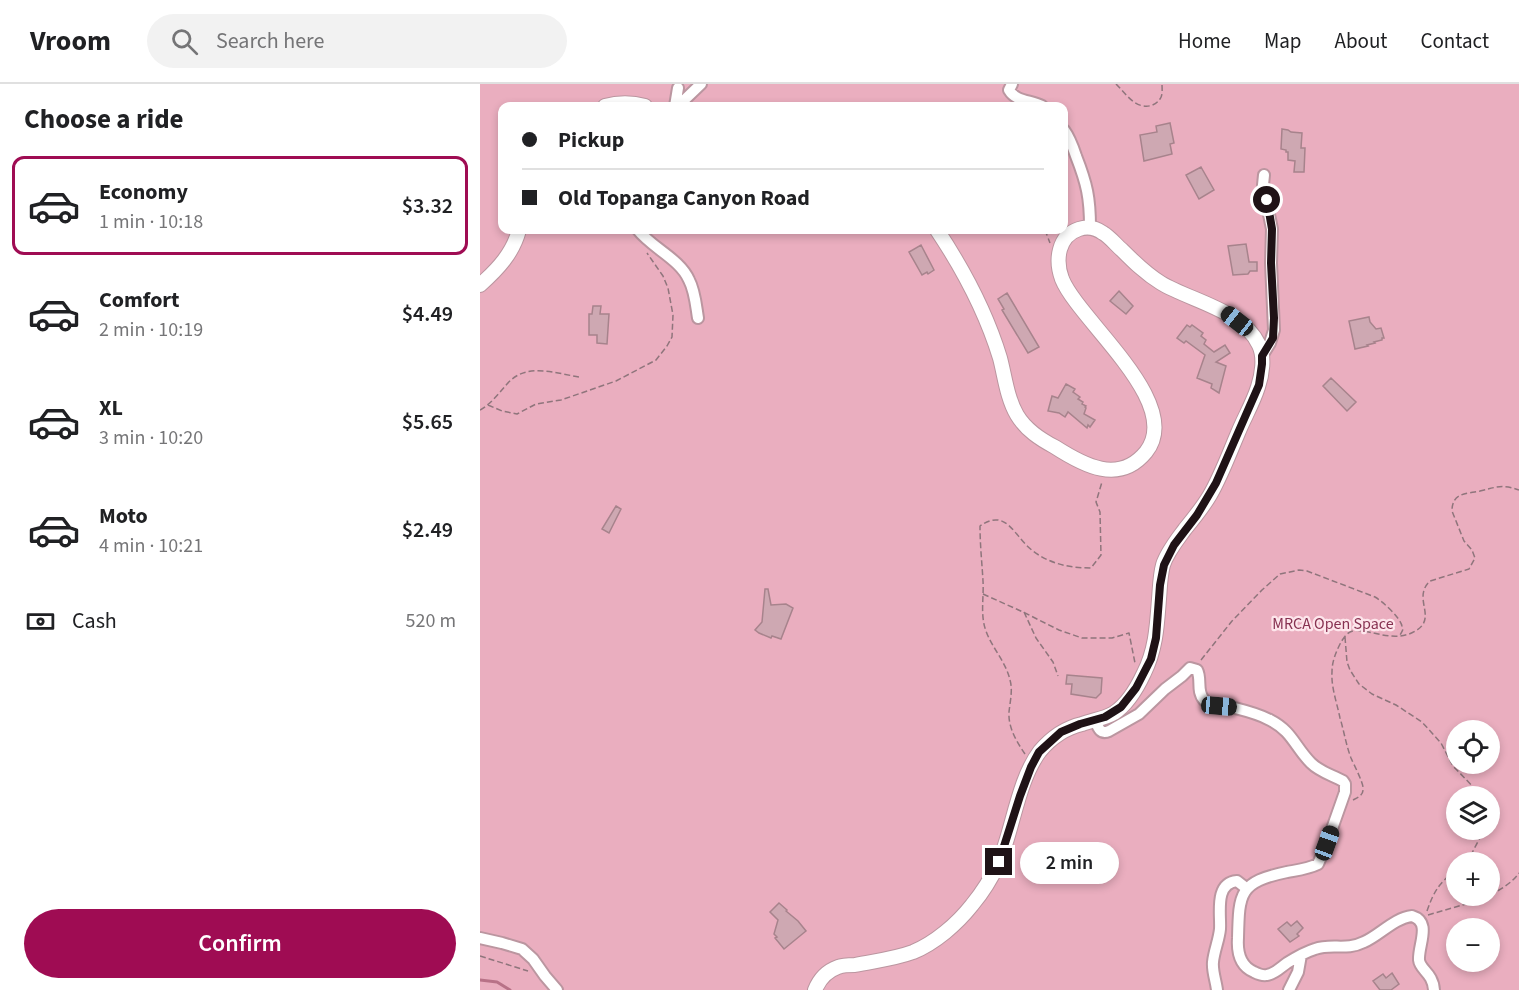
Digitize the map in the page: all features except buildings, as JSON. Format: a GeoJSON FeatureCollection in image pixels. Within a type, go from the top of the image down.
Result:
{"type":"FeatureCollection","features":[{"type":"Feature","properties":{"kind":"main road"},"geometry":{"type":"LineString","coordinates":[[815,990],[819,979],[837,967],[891,959],[916,951],[957,921],[981,892],[999,862],[1020,796],[1039,752],[1061,732],[1110,714],[1126,702],[1146,670],[1153,652],[1164,565],[1174,545],[1197,515],[1216,483],[1259,385],[1262,356],[1259,345],[1249,331],[1224,312],[1158,282],[1101,231],[1090,227],[1080,229],[1066,237],[1061,246],[1060,270],[1064,282],[1129,366],[1148,401],[1155,428],[1152,441],[1144,455],[1121,469],[1092,467],[1068,456],[1028,430],[1017,416],[1009,396],[994,339],[984,315],[969,282],[939,234]]}},
{"type":"Feature","properties":{"kind":"main road"},"geometry":{"type":"LineString","coordinates":[[480,285],[506,259],[518,234]]}},
{"type":"Feature","properties":{"kind":"lane"},"geometry":{"type":"LineString","coordinates":[[681,102],[701,84]]}},
{"type":"Feature","properties":{"kind":"lane"},"geometry":{"type":"LineString","coordinates":[[1012,84],[1009,90],[1011,94],[1016,98],[1031,102]]}},
{"type":"Feature","properties":{"kind":"lane"},"geometry":{"type":"LineString","coordinates":[[677,102],[678,88]]}},
{"type":"Feature","properties":{"kind":"lane"},"geometry":{"type":"LineString","coordinates":[[1068,136],[1084,176],[1089,196],[1090,227]]}},
{"type":"Feature","properties":{"kind":"lane"},"geometry":{"type":"LineString","coordinates":[[1262,356],[1270,343],[1274,330],[1272,229],[1263,184],[1264,175]]}},
{"type":"Feature","properties":{"kind":"lane"},"geometry":{"type":"LineString","coordinates":[[642,234],[685,273],[692,286],[698,318]]}},
{"type":"Feature","properties":{"kind":"lane"},"geometry":{"type":"LineString","coordinates":[[1095,720],[1098,729],[1103,732],[1108,731],[1139,714],[1165,688],[1190,668],[1194,668],[1199,673],[1200,694],[1206,703],[1247,711],[1271,720],[1288,732],[1314,766],[1343,781],[1346,788],[1318,864],[1258,880],[1243,892],[1239,904],[1238,952],[1244,965],[1255,973],[1268,975],[1315,948],[1352,947],[1406,917],[1416,917],[1423,926],[1419,960],[1421,967],[1433,981],[1434,990]]}},
{"type":"Feature","properties":{"kind":"lane"},"geometry":{"type":"LineString","coordinates":[[1217,990],[1213,964],[1220,929],[1219,905],[1222,894],[1231,882],[1237,881],[1246,888]]}},
{"type":"Feature","properties":{"kind":"lane"},"geometry":{"type":"LineString","coordinates":[[480,938],[522,949],[533,959],[557,990]]}},
{"type":"Feature","properties":{"kind":"lane"},"geometry":{"type":"LineString","coordinates":[[1289,990],[1298,972],[1300,955]]}},
{"type":"Feature","properties":{"kind":"path"},"geometry":{"type":"LineString","coordinates":[[1116,84],[1135,103],[1153,106],[1160,99],[1162,84]]}},
{"type":"Feature","properties":{"kind":"path"},"geometry":{"type":"LineString","coordinates":[[488,405],[517,414],[536,404],[561,400],[616,381],[656,360],[672,337],[673,315],[668,288],[663,276],[646,252]]}},
{"type":"Feature","properties":{"kind":"path"},"geometry":{"type":"LineString","coordinates":[[480,410],[488,405],[512,378],[527,371],[579,376]]}},
{"type":"Feature","properties":{"kind":"path"},"geometry":{"type":"LineString","coordinates":[[1027,757],[1013,735],[1009,715],[1011,681],[984,627],[980,526],[988,520],[998,519],[1006,523],[1032,550],[1053,563],[1074,568],[1091,568],[1101,555],[1100,512],[1096,502],[1106,469]]}},
{"type":"Feature","properties":{"kind":"path"},"geometry":{"type":"LineString","coordinates":[[1341,805],[1360,797],[1363,793],[1363,786],[1350,754],[1331,675],[1335,652],[1350,632],[1357,630],[1385,636],[1399,636],[1416,631],[1424,624],[1426,584],[1469,569],[1475,558],[1472,550],[1464,541],[1452,511],[1455,500],[1462,494],[1492,487],[1504,486],[1519,490]]}},
{"type":"Feature","properties":{"kind":"path"},"geometry":{"type":"LineString","coordinates":[[1194,668],[1232,621],[1262,590],[1280,574],[1299,570],[1375,597],[1383,602],[1402,625],[1399,636]]}},
{"type":"Feature","properties":{"kind":"path"},"geometry":{"type":"LineString","coordinates":[[983,594],[1059,630],[1082,638],[1112,638],[1129,633],[1135,663]]}},
{"type":"Feature","properties":{"kind":"path"},"geometry":{"type":"LineString","coordinates":[[1023,612],[1036,638],[1053,662],[1058,676]]}},
{"type":"Feature","properties":{"kind":"path"},"geometry":{"type":"LineString","coordinates":[[1346,636],[1347,662],[1359,684],[1372,694],[1396,705],[1422,722],[1441,743],[1453,766],[1472,786]]}},
{"type":"Feature","properties":{"kind":"path"},"geometry":{"type":"LineString","coordinates":[[1500,889],[1515,879],[1519,873]]}},
{"type":"Feature","properties":{"kind":"path"},"geometry":{"type":"LineString","coordinates":[[1446,878],[1432,898],[1425,916],[1459,906]]}},
{"type":"Feature","properties":{"kind":"path"},"geometry":{"type":"LineString","coordinates":[[480,956],[545,976]]}},
{"type":"Feature","properties":{"kind":"green space","name":"MRCA Open Space"},"geometry":{"type":"Polygon","coordinates":[[[480,84],[1519,84],[1519,990],[480,990],[480,84]]]}},
{"type":"Feature","properties":{"kind":"waterway"},"geometry":{"type":"LineString","coordinates":[[480,980],[497,982],[510,990]]}},
{"type":"Feature","properties":{"kind":"route"},"geometry":{"type":"LineString","coordinates":[[999,862],[1020,796],[1039,752],[1061,732],[1115,712],[1136,688],[1151,659],[1156,638],[1161,575],[1167,556],[1197,515],[1216,483],[1259,385],[1262,356],[1273,338],[1272,229],[1267,200]]}}]}
